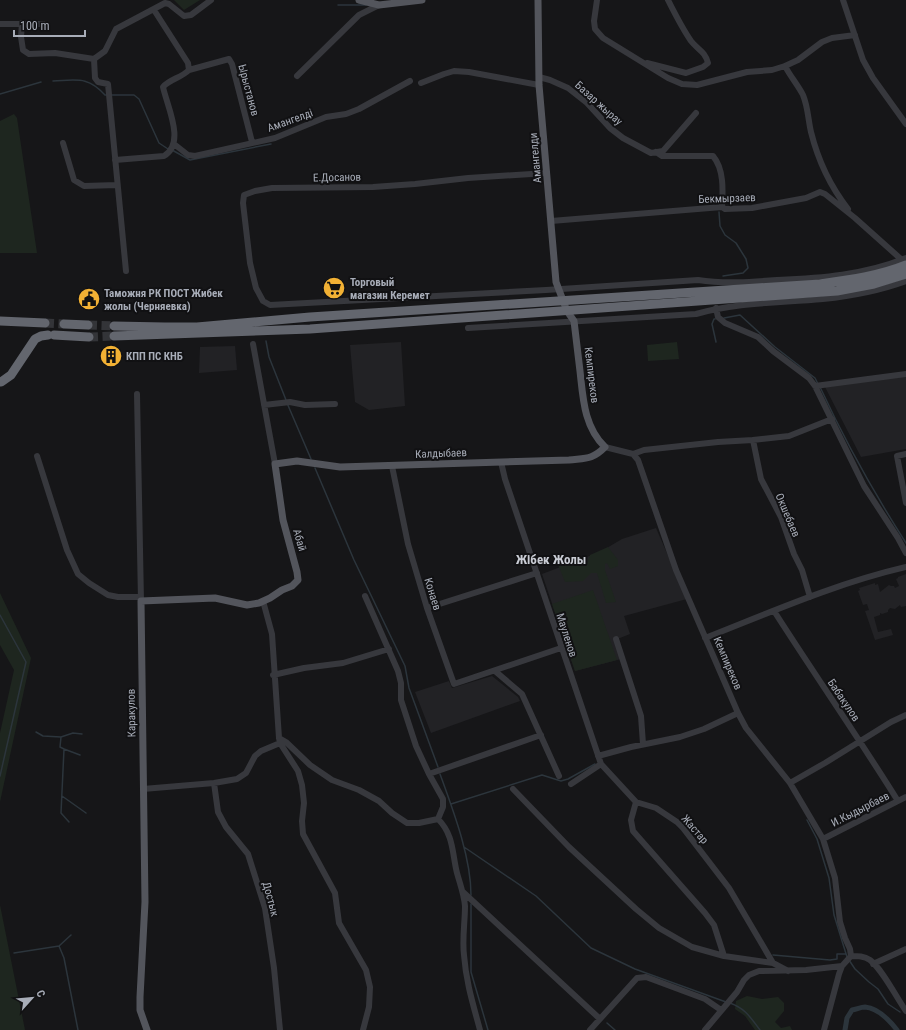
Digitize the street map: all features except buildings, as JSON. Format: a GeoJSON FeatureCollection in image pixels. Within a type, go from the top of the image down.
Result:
{"type":"FeatureCollection","features":[{"type":"Feature","properties":{"kind":"highway"},"geometry":{"type":"LineString","coordinates":[[114,336],[229,328],[310,317],[820,284],[878,274],[905,261]]}},
{"type":"Feature","properties":{"kind":"highway"},"geometry":{"type":"LineString","coordinates":[[114,326],[165,328],[310,329],[837,291],[874,284],[906,274]]}},
{"type":"Feature","properties":{"kind":"highway"},"geometry":{"type":"LineString","coordinates":[[310,317],[310,329]]}},
{"type":"Feature","properties":{"kind":"highway"},"geometry":{"type":"LineString","coordinates":[[0,321],[45,323]]}},
{"type":"Feature","properties":{"kind":"highway"},"geometry":{"type":"LineString","coordinates":[[64,324],[88,325]]}},
{"type":"Feature","properties":{"kind":"highway"},"geometry":{"type":"LineString","coordinates":[[1,382],[11,376],[35,339],[41,336],[51,335],[89,337]]}},
{"type":"Feature","properties":{"kind":"main road"},"geometry":{"type":"LineString","coordinates":[[359,0],[379,5],[422,0]]}},
{"type":"Feature","properties":{"kind":"main road","name":"Амангелди"},"geometry":{"type":"LineString","coordinates":[[538,0],[539,85],[556,282],[568,311]]}},
{"type":"Feature","properties":{"kind":"main road","name":"Кемпиреков"},"geometry":{"type":"LineString","coordinates":[[568,311],[574,322],[583,399],[587,417],[598,441],[605,447]]}},
{"type":"Feature","properties":{"kind":"main road","name":"Калдыбаев"},"geometry":{"type":"LineString","coordinates":[[275,464],[297,461],[340,467],[569,460],[588,458],[597,455],[605,447]]}},
{"type":"Feature","properties":{"kind":"main road","name":"Абай"},"geometry":{"type":"LineString","coordinates":[[141,599],[215,598],[247,604],[260,603],[292,586],[298,580],[294,556],[283,520],[275,464]]}},
{"type":"Feature","properties":{"kind":"main road","name":"Каракулов"},"geometry":{"type":"LineString","coordinates":[[141,599],[145,902],[140,1010],[147,1030]]}},
{"type":"Feature","properties":{"kind":"street"},"geometry":{"type":"LineString","coordinates":[[22,23],[21,37],[23,50],[30,54],[55,53],[94,59],[105,51],[116,29],[165,3],[169,4],[184,16],[191,15],[211,0]]}},
{"type":"Feature","properties":{"kind":"street"},"geometry":{"type":"LineString","coordinates":[[597,0],[594,21],[596,29],[603,38],[668,78],[682,84],[697,85],[747,72],[772,70],[798,60],[822,42],[832,38],[855,35]]}},
{"type":"Feature","properties":{"kind":"street"},"geometry":{"type":"LineString","coordinates":[[642,62],[686,73],[703,67],[708,63],[706,56],[692,43],[668,0]]}},
{"type":"Feature","properties":{"kind":"street"},"geometry":{"type":"LineString","coordinates":[[843,0],[864,60],[873,78],[906,124]]}},
{"type":"Feature","properties":{"kind":"street"},"geometry":{"type":"LineString","coordinates":[[297,76],[359,15],[379,5]]}},
{"type":"Feature","properties":{"kind":"street"},"geometry":{"type":"LineString","coordinates":[[154,10],[188,63],[189,70]]}},
{"type":"Feature","properties":{"kind":"street"},"geometry":{"type":"LineString","coordinates":[[0,24],[43,24]]}},
{"type":"Feature","properties":{"kind":"street"},"geometry":{"type":"LineString","coordinates":[[94,59],[94,78],[98,82],[108,84],[126,271]]}},
{"type":"Feature","properties":{"kind":"street","name":"Ырыстанов"},"geometry":{"type":"LineString","coordinates":[[174,144],[175,131],[163,87],[167,83],[183,76],[189,70],[230,59],[252,142]]}},
{"type":"Feature","properties":{"kind":"street"},"geometry":{"type":"LineString","coordinates":[[785,66],[802,95],[807,107],[811,132],[822,167],[840,198],[855,218]]}},
{"type":"Feature","properties":{"kind":"street"},"geometry":{"type":"LineString","coordinates":[[421,83],[444,74],[469,72],[539,85]]}},
{"type":"Feature","properties":{"kind":"street","name":"Базар жырау"},"geometry":{"type":"LineString","coordinates":[[539,77],[568,88],[587,103],[610,128],[630,142],[651,152],[656,152],[662,156],[713,156],[718,162],[723,190],[722,207]]}},
{"type":"Feature","properties":{"kind":"street","name":"Амангелді"},"geometry":{"type":"LineString","coordinates":[[174,144],[188,155],[195,156],[275,138],[326,117],[346,114],[410,81]]}},
{"type":"Feature","properties":{"kind":"street"},"geometry":{"type":"LineString","coordinates":[[656,152],[662,150],[696,113]]}},
{"type":"Feature","properties":{"kind":"street"},"geometry":{"type":"LineString","coordinates":[[63,143],[74,180],[84,186],[117,185]]}},
{"type":"Feature","properties":{"kind":"street"},"geometry":{"type":"LineString","coordinates":[[115,160],[164,156],[169,153],[174,144]]}},
{"type":"Feature","properties":{"kind":"street","name":"Е.Досанов"},"geometry":{"type":"LineString","coordinates":[[547,173],[468,178],[373,187],[272,188],[254,190],[244,195],[243,203],[256,288],[263,301],[270,305],[558,289]]}},
{"type":"Feature","properties":{"kind":"street","name":"Бекмырзаев"},"geometry":{"type":"LineString","coordinates":[[551,221],[722,207],[725,209],[752,208],[806,198],[820,192],[825,194],[855,218],[905,261]]}},
{"type":"Feature","properties":{"kind":"street"},"geometry":{"type":"LineString","coordinates":[[558,289],[698,280],[713,282],[745,282],[830,277],[855,274],[905,261]]}},
{"type":"Feature","properties":{"kind":"street"},"geometry":{"type":"LineString","coordinates":[[468,328],[696,314],[733,305],[848,296],[870,292],[906,280]]}},
{"type":"Feature","properties":{"kind":"street"},"geometry":{"type":"LineString","coordinates":[[716,308],[718,317],[725,323],[758,337],[773,351],[808,378],[815,386],[864,486],[906,553]]}},
{"type":"Feature","properties":{"kind":"street","name":"Абай"},"geometry":{"type":"LineString","coordinates":[[253,344],[275,464]]}},
{"type":"Feature","properties":{"kind":"street"},"geometry":{"type":"LineString","coordinates":[[815,386],[906,374]]}},
{"type":"Feature","properties":{"kind":"street","name":"Каракулов"},"geometry":{"type":"LineString","coordinates":[[137,394],[141,599]]}},
{"type":"Feature","properties":{"kind":"street"},"geometry":{"type":"LineString","coordinates":[[264,405],[290,402],[305,405],[335,404]]}},
{"type":"Feature","properties":{"kind":"street"},"geometry":{"type":"LineString","coordinates":[[605,447],[633,454],[644,450],[789,436],[832,419]]}},
{"type":"Feature","properties":{"kind":"street","name":"Окшебаев"},"geometry":{"type":"LineString","coordinates":[[754,440],[761,479],[781,517],[794,554],[802,570],[810,597]]}},
{"type":"Feature","properties":{"kind":"street","name":"Кемпиреков"},"geometry":{"type":"LineString","coordinates":[[633,454],[638,460],[676,570],[738,713],[746,728],[790,783],[824,839],[834,878],[840,922],[850,949],[851,956]]}},
{"type":"Feature","properties":{"kind":"street"},"geometry":{"type":"LineString","coordinates":[[906,454],[897,456],[906,504]]}},
{"type":"Feature","properties":{"kind":"street"},"geometry":{"type":"LineString","coordinates":[[37,456],[67,550],[78,574],[108,595],[141,599]]}},
{"type":"Feature","properties":{"kind":"street","name":"Мауленов"},"geometry":{"type":"LineString","coordinates":[[501,462],[505,479],[536,573],[601,764],[636,802]]}},
{"type":"Feature","properties":{"kind":"street","name":"Конаев"},"geometry":{"type":"LineString","coordinates":[[392,466],[408,544],[427,608],[454,684],[561,648]]}},
{"type":"Feature","properties":{"kind":"street"},"geometry":{"type":"LineString","coordinates":[[705,638],[810,597],[889,571],[906,567]]}},
{"type":"Feature","properties":{"kind":"street"},"geometry":{"type":"LineString","coordinates":[[427,608],[536,573]]}},
{"type":"Feature","properties":{"kind":"street"},"geometry":{"type":"LineString","coordinates":[[365,596],[398,671],[401,682],[401,700],[416,746],[443,799],[443,807],[438,819]]}},
{"type":"Feature","properties":{"kind":"street"},"geometry":{"type":"LineString","coordinates":[[263,601],[272,634],[279,740],[298,771],[302,785],[304,803],[302,821],[303,834],[335,893],[339,923],[366,970],[370,988],[369,1007],[363,1030]]}},
{"type":"Feature","properties":{"kind":"street","name":"Бабакулов"},"geometry":{"type":"LineString","coordinates":[[774,611],[898,801]]}},
{"type":"Feature","properties":{"kind":"street"},"geometry":{"type":"LineString","coordinates":[[616,639],[641,716],[643,744]]}},
{"type":"Feature","properties":{"kind":"street"},"geometry":{"type":"LineString","coordinates":[[274,675],[304,668],[343,663],[389,649]]}},
{"type":"Feature","properties":{"kind":"street"},"geometry":{"type":"LineString","coordinates":[[495,671],[522,694],[559,776]]}},
{"type":"Feature","properties":{"kind":"street"},"geometry":{"type":"LineString","coordinates":[[598,756],[643,744],[680,737],[711,726],[738,713]]}},
{"type":"Feature","properties":{"kind":"street"},"geometry":{"type":"LineString","coordinates":[[790,783],[891,722],[906,715]]}},
{"type":"Feature","properties":{"kind":"street"},"geometry":{"type":"LineString","coordinates":[[429,774],[541,734]]}},
{"type":"Feature","properties":{"kind":"street"},"geometry":{"type":"LineString","coordinates":[[143,789],[214,783],[237,779],[246,773],[255,756],[279,740],[286,742],[310,765],[332,780],[359,790],[379,801],[392,813],[408,823],[420,823],[438,819]]}},
{"type":"Feature","properties":{"kind":"street"},"geometry":{"type":"LineString","coordinates":[[571,784],[601,764]]}},
{"type":"Feature","properties":{"kind":"street","name":"Достык"},"geometry":{"type":"LineString","coordinates":[[214,783],[218,812],[226,827],[248,854],[265,908],[274,968],[280,1030]]}},
{"type":"Feature","properties":{"kind":"street","name":"Жастар"},"geometry":{"type":"LineString","coordinates":[[513,789],[569,847],[636,909],[659,928],[692,946],[724,956],[773,962],[788,971]]}},
{"type":"Feature","properties":{"kind":"street","name":"И.Кыдырбаев"},"geometry":{"type":"LineString","coordinates":[[824,839],[906,797]]}},
{"type":"Feature","properties":{"kind":"street"},"geometry":{"type":"LineString","coordinates":[[636,802],[631,820],[633,831],[714,925],[724,956]]}},
{"type":"Feature","properties":{"kind":"street","name":"Жастар"},"geometry":{"type":"LineString","coordinates":[[636,802],[656,808],[677,822],[729,888],[773,962]]}},
{"type":"Feature","properties":{"kind":"street"},"geometry":{"type":"LineString","coordinates":[[438,819],[446,827],[452,844],[457,874],[463,892],[465,906],[463,953],[467,985],[480,1030]]}},
{"type":"Feature","properties":{"kind":"street"},"geometry":{"type":"LineString","coordinates":[[463,892],[600,1019]]}},
{"type":"Feature","properties":{"kind":"street"},"geometry":{"type":"LineString","coordinates":[[873,964],[906,949]]}},
{"type":"Feature","properties":{"kind":"street"},"geometry":{"type":"LineString","coordinates":[[824,1030],[839,974],[842,966],[851,956],[861,956],[869,959],[906,1011]]}},
{"type":"Feature","properties":{"kind":"street"},"geometry":{"type":"LineString","coordinates":[[705,1030],[737,992],[744,980],[749,975],[759,971],[788,971],[842,966]]}},
{"type":"Feature","properties":{"kind":"street"},"geometry":{"type":"LineString","coordinates":[[590,1030],[637,978],[646,977],[706,999],[721,1010]]}},
{"type":"Feature","properties":{"kind":"shaded area"},"geometry":{"type":"Polygon","coordinates":[[[174,0],[200,0],[184,10],[174,0]]]}},
{"type":"Feature","properties":{"kind":"shaded area"},"geometry":{"type":"Polygon","coordinates":[[[14,114],[17,118],[37,253],[0,253],[0,121],[14,114]]]}},
{"type":"Feature","properties":{"kind":"shaded area"},"geometry":{"type":"Polygon","coordinates":[[[401,342],[405,406],[369,410],[355,402],[350,345],[401,342]]]}},
{"type":"Feature","properties":{"kind":"shaded area"},"geometry":{"type":"Polygon","coordinates":[[[677,342],[679,359],[648,361],[647,345],[677,342]]]}},
{"type":"Feature","properties":{"kind":"shaded area"},"geometry":{"type":"Polygon","coordinates":[[[235,346],[237,370],[199,373],[200,347],[235,346]]]}},
{"type":"Feature","properties":{"kind":"shaded area"},"geometry":{"type":"Polygon","coordinates":[[[906,376],[906,449],[861,457],[825,387],[906,376]]]}},
{"type":"Feature","properties":{"kind":"shaded area"},"geometry":{"type":"Polygon","coordinates":[[[656,528],[687,599],[624,616],[630,634],[615,640],[621,659],[575,671],[542,574],[600,552],[622,539],[656,528]]]}},
{"type":"Feature","properties":{"kind":"shaded area"},"geometry":{"type":"Polygon","coordinates":[[[608,547],[618,560],[618,566],[610,569],[607,563],[605,564],[605,570],[616,602],[606,603],[597,573],[591,573],[583,581],[565,582],[557,562],[566,559],[576,566],[587,563],[590,555],[608,547]]]}},
{"type":"Feature","properties":{"kind":"shaded area"},"geometry":{"type":"Polygon","coordinates":[[[906,574],[906,606],[901,607],[900,605],[895,609],[890,608],[888,612],[882,614],[880,613],[880,615],[874,617],[878,632],[891,629],[893,635],[875,640],[865,611],[869,610],[867,604],[863,605],[858,591],[860,590],[859,588],[875,583],[875,585],[878,584],[880,592],[889,585],[894,586],[895,588],[899,586],[896,579],[906,574]]]}},
{"type":"Feature","properties":{"kind":"shaded area"},"geometry":{"type":"Polygon","coordinates":[[[593,590],[617,660],[575,671],[552,604],[593,590]]]}},
{"type":"Feature","properties":{"kind":"shaded area"},"geometry":{"type":"Polygon","coordinates":[[[0,593],[31,658],[0,802],[0,733],[14,670],[0,645],[0,593]]]}},
{"type":"Feature","properties":{"kind":"shaded area"},"geometry":{"type":"Polygon","coordinates":[[[492,676],[518,697],[520,701],[431,733],[415,692],[449,681],[452,688],[492,676]]]}},
{"type":"Feature","properties":{"kind":"shaded area"},"geometry":{"type":"Polygon","coordinates":[[[0,905],[25,1030],[0,1030],[0,905]]]}},
{"type":"Feature","properties":{"kind":"shaded area"},"geometry":{"type":"Polygon","coordinates":[[[747,996],[762,999],[778,997],[784,1003],[784,1011],[775,1022],[781,1028],[790,1026],[792,1030],[755,1030],[745,1016],[735,1009],[736,1001],[747,996]]]}},
{"type":"Feature","properties":{"kind":"waterway"},"geometry":{"type":"LineString","coordinates":[[338,5],[366,5]]}},
{"type":"Feature","properties":{"kind":"waterway"},"geometry":{"type":"LineString","coordinates":[[53,81],[82,80],[93,85],[105,95],[108,95]]}},
{"type":"Feature","properties":{"kind":"waterway"},"geometry":{"type":"LineString","coordinates":[[0,94],[41,82]]}},
{"type":"Feature","properties":{"kind":"waterway"},"geometry":{"type":"LineString","coordinates":[[112,95],[134,95],[139,99],[159,143],[168,149]]}},
{"type":"Feature","properties":{"kind":"waterway"},"geometry":{"type":"LineString","coordinates":[[172,150],[190,160],[271,144]]}},
{"type":"Feature","properties":{"kind":"waterway"},"geometry":{"type":"LineString","coordinates":[[719,212],[720,226],[725,235],[736,243],[746,259],[748,268],[743,273],[723,276]]}},
{"type":"Feature","properties":{"kind":"waterway"},"geometry":{"type":"LineString","coordinates":[[724,318],[740,315],[775,347],[815,378],[818,384]]}},
{"type":"Feature","properties":{"kind":"waterway"},"geometry":{"type":"LineString","coordinates":[[715,319],[712,324],[716,342]]}},
{"type":"Feature","properties":{"kind":"waterway"},"geometry":{"type":"LineString","coordinates":[[266,341],[269,357],[286,400]]}},
{"type":"Feature","properties":{"kind":"waterway"},"geometry":{"type":"LineString","coordinates":[[820,387],[860,466],[906,543]]}},
{"type":"Feature","properties":{"kind":"waterway"},"geometry":{"type":"LineString","coordinates":[[287,403],[311,459]]}},
{"type":"Feature","properties":{"kind":"waterway"},"geometry":{"type":"LineString","coordinates":[[315,468],[354,560],[405,666],[409,688],[438,767]]}},
{"type":"Feature","properties":{"kind":"waterway"},"geometry":{"type":"LineString","coordinates":[[0,615],[26,662],[0,776]]}},
{"type":"Feature","properties":{"kind":"waterway"},"geometry":{"type":"LineString","coordinates":[[36,732],[43,736],[61,737],[60,747],[64,749],[61,813],[69,822]]}},
{"type":"Feature","properties":{"kind":"waterway"},"geometry":{"type":"LineString","coordinates":[[61,737],[73,733],[82,734]]}},
{"type":"Feature","properties":{"kind":"waterway"},"geometry":{"type":"LineString","coordinates":[[64,749],[80,755]]}},
{"type":"Feature","properties":{"kind":"waterway"},"geometry":{"type":"LineString","coordinates":[[451,804],[542,775],[561,781],[568,779],[595,764]]}},
{"type":"Feature","properties":{"kind":"waterway"},"geometry":{"type":"LineString","coordinates":[[440,774],[456,818],[465,850],[471,895]]}},
{"type":"Feature","properties":{"kind":"waterway"},"geometry":{"type":"LineString","coordinates":[[62,796],[86,813]]}},
{"type":"Feature","properties":{"kind":"waterway"},"geometry":{"type":"LineString","coordinates":[[807,820],[817,839],[829,878],[834,915],[847,957]]}},
{"type":"Feature","properties":{"kind":"waterway"},"geometry":{"type":"LineString","coordinates":[[464,847],[536,896],[591,948],[635,969],[726,1002]]}},
{"type":"Feature","properties":{"kind":"waterway"},"geometry":{"type":"LineString","coordinates":[[471,904],[471,972],[488,1030]]}},
{"type":"Feature","properties":{"kind":"waterway"},"geometry":{"type":"LineString","coordinates":[[59,946],[71,935]]}},
{"type":"Feature","properties":{"kind":"waterway"},"geometry":{"type":"LineString","coordinates":[[14,953],[59,946],[64,958],[78,1030]]}},
{"type":"Feature","properties":{"kind":"waterway"},"geometry":{"type":"LineString","coordinates":[[773,955],[830,960],[837,959],[837,954],[845,954]]}},
{"type":"Feature","properties":{"kind":"waterway"},"geometry":{"type":"LineString","coordinates":[[849,960],[855,969],[878,989],[888,1004],[900,1012]]}},
{"type":"Feature","properties":{"kind":"waterway"},"geometry":{"type":"LineString","coordinates":[[730,1003],[744,1011],[760,1030]]}},
{"type":"Feature","properties":{"kind":"waterway"},"geometry":{"type":"LineString","coordinates":[[845,1030],[847,1018],[852,1010],[862,1007],[870,1008],[879,1012],[897,1030]]}},
{"type":"Feature","properties":{"kind":"waterway"},"geometry":{"type":"LineString","coordinates":[[607,1023],[615,1030]]}},
{"type":"Feature","properties":{"kind":"tunnel"},"geometry":{"type":"LineString","coordinates":[[45,323],[64,324]]}},
{"type":"Feature","properties":{"kind":"tunnel"},"geometry":{"type":"LineString","coordinates":[[88,325],[114,326]]}},
{"type":"Feature","properties":{"kind":"tunnel"},"geometry":{"type":"LineString","coordinates":[[89,337],[114,336]]}},
{"type":"Feature","properties":{"kind":"place","name":"Торговый магазин Керемет"},"geometry":{"type":"Point","coordinates":[334,288]}},
{"type":"Feature","properties":{"kind":"place","name":"Таможня РК ПОСТ Жибек жолы (Черняевка)"},"geometry":{"type":"Point","coordinates":[89,299]}},
{"type":"Feature","properties":{"kind":"place","name":"КПП ПС КНБ"},"geometry":{"type":"Point","coordinates":[111,356]}},
{"type":"Feature","properties":{"kind":"district","name":"Жібек Жолы"},"geometry":{"type":"Point","coordinates":[551,559]}}]}
